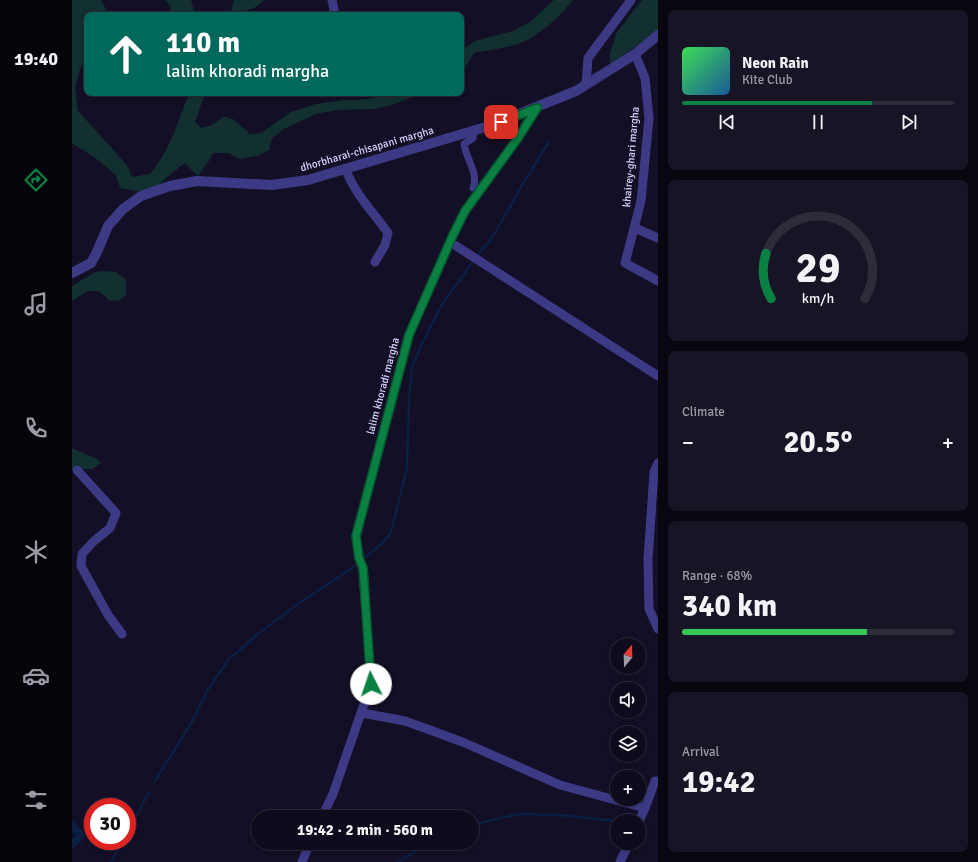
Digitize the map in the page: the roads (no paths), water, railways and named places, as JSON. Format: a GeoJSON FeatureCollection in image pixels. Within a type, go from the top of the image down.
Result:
{"type":"FeatureCollection","features":[{"type":"Feature","properties":{"kind":"street"},"geometry":{"type":"LineString","coordinates":[[332,0],[334,12]]}},
{"type":"Feature","properties":{"kind":"street"},"geometry":{"type":"LineString","coordinates":[[586,85],[588,58],[631,0]]}},
{"type":"Feature","properties":{"kind":"street","name":"dhorbharai-chisapani margha"},"geometry":{"type":"LineString","coordinates":[[72,273],[91,262],[108,226],[123,209],[141,196],[170,186],[198,181],[272,185],[308,180],[346,170],[489,126],[537,108],[576,91],[635,54],[658,35]]}},
{"type":"Feature","properties":{"kind":"street","name":"khairey-ghari margha"},"geometry":{"type":"LineString","coordinates":[[635,54],[645,78],[649,118],[641,201],[625,263],[658,281]]}},
{"type":"Feature","properties":{"kind":"street","name":"lalim khoradi margha"},"geometry":{"type":"LineString","coordinates":[[325,810],[333,794],[371,684],[363,568],[359,558],[356,536],[409,335],[465,211],[518,138],[537,108]]}},
{"type":"Feature","properties":{"kind":"street"},"geometry":{"type":"LineString","coordinates":[[474,130],[472,138],[464,144],[465,151],[475,178],[474,188]]}},
{"type":"Feature","properties":{"kind":"street"},"geometry":{"type":"LineString","coordinates":[[346,170],[356,192],[388,233],[385,245],[375,262]]}},
{"type":"Feature","properties":{"kind":"street"},"geometry":{"type":"LineString","coordinates":[[635,228],[658,238]]}},
{"type":"Feature","properties":{"kind":"street"},"geometry":{"type":"LineString","coordinates":[[450,242],[658,376]]}},
{"type":"Feature","properties":{"kind":"street"},"geometry":{"type":"LineString","coordinates":[[658,463],[654,472],[648,560],[649,609],[658,629]]}},
{"type":"Feature","properties":{"kind":"street"},"geometry":{"type":"LineString","coordinates":[[77,470],[116,513],[110,528],[94,541],[82,554],[81,566],[108,615],[122,634]]}},
{"type":"Feature","properties":{"kind":"street"},"geometry":{"type":"LineString","coordinates":[[362,713],[405,721],[465,743],[560,785],[645,808]]}},
{"type":"Feature","properties":{"kind":"street"},"geometry":{"type":"LineString","coordinates":[[642,814],[657,779]]}},
{"type":"Feature","properties":{"kind":"street"},"geometry":{"type":"LineString","coordinates":[[302,862],[307,850]]}},
{"type":"Feature","properties":{"kind":"street"},"geometry":{"type":"LineString","coordinates":[[620,862],[626,850]]}},
{"type":"Feature","properties":{"kind":"waterway"},"geometry":{"type":"LineString","coordinates":[[477,256],[495,233],[549,142]]}},
{"type":"Feature","properties":{"kind":"waterway"},"geometry":{"type":"LineString","coordinates":[[365,557],[382,544],[391,532],[407,468],[409,402],[412,367],[427,333],[443,303],[474,260]]}},
{"type":"Feature","properties":{"kind":"waterway"},"geometry":{"type":"LineString","coordinates":[[155,781],[193,720],[207,691],[228,660],[259,633],[299,603],[358,563]]}},
{"type":"Feature","properties":{"kind":"waterway"},"geometry":{"type":"LineString","coordinates":[[136,816],[149,792]]}},
{"type":"Feature","properties":{"kind":"waterway"},"geometry":{"type":"LineString","coordinates":[[479,823],[518,814],[560,815],[610,820]]}},
{"type":"Feature","properties":{"kind":"waterway"},"geometry":{"type":"LineString","coordinates":[[72,825],[81,836],[72,844]]}},
{"type":"Feature","properties":{"kind":"waterway"},"geometry":{"type":"LineString","coordinates":[[111,862],[118,850]]}},
{"type":"Feature","properties":{"kind":"waterway"},"geometry":{"type":"LineString","coordinates":[[397,862],[418,850]]}}]}
